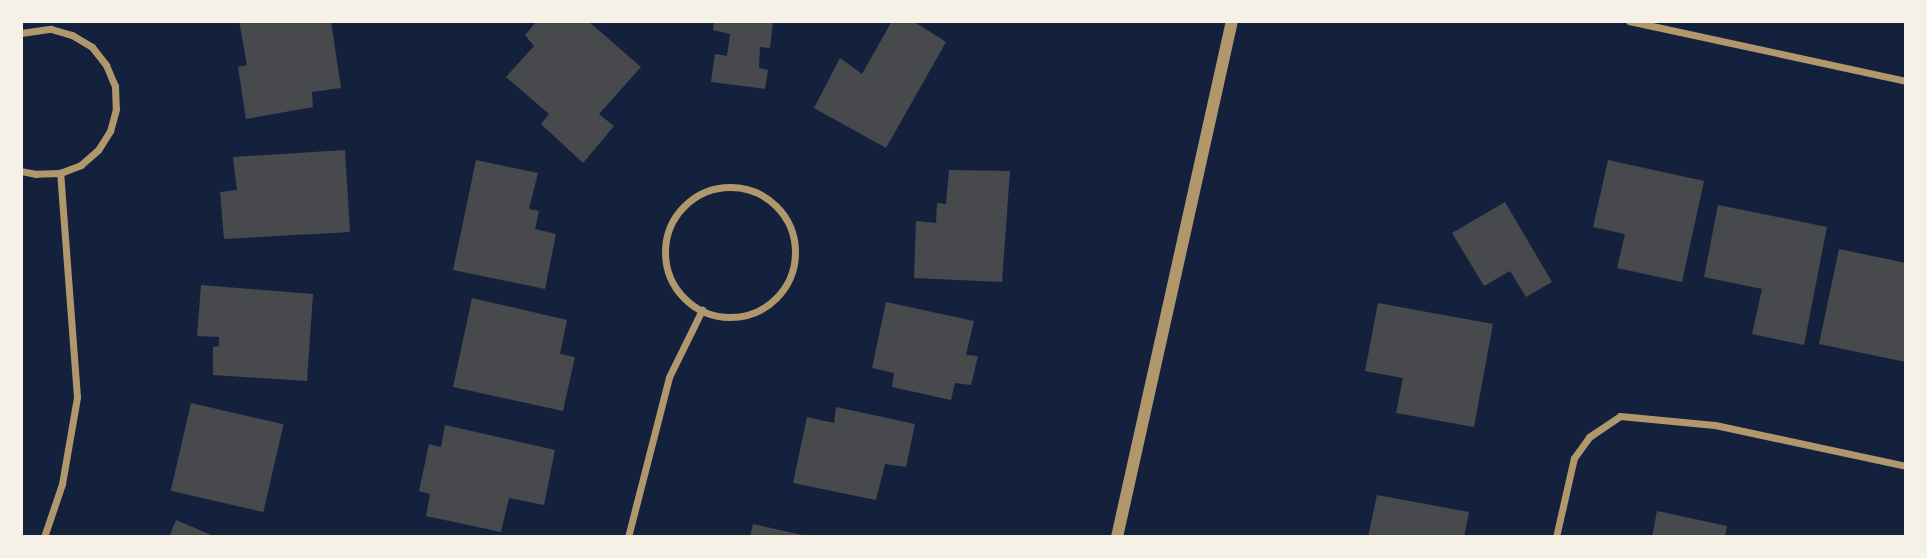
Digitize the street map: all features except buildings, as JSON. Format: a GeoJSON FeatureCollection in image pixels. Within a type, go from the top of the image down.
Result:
{"type":"FeatureCollection","features":[{"type":"Feature","properties":{"kind":"street"},"geometry":{"type":"LineString","coordinates":[[1117,537],[1232,21]]}},
{"type":"Feature","properties":{"kind":"street"},"geometry":{"type":"LineString","coordinates":[[1629,21],[1906,81]]}},
{"type":"Feature","properties":{"kind":"street"},"geometry":{"type":"LineString","coordinates":[[21,33],[51,29],[72,35],[92,47],[106,65],[115,86],[116,109],[110,131],[98,150],[81,165],[60,173],[36,174],[21,171]]}},
{"type":"Feature","properties":{"kind":"street"},"geometry":{"type":"LineString","coordinates":[[44,537],[62,484],[78,397],[60,173]]}},
{"type":"Feature","properties":{"kind":"street"},"geometry":{"type":"LineString","coordinates":[[719,187],[739,187],[758,193],[775,205],[788,221],[794,240],[794,261],[789,280],[777,297],[761,309],[742,316],[721,316],[702,310],[685,299],[673,282],[666,263],[666,243],[672,223],[683,206],[699,194],[719,187]]}},
{"type":"Feature","properties":{"kind":"street"},"geometry":{"type":"LineString","coordinates":[[628,537],[669,377],[702,310]]}},
{"type":"Feature","properties":{"kind":"street"},"geometry":{"type":"LineString","coordinates":[[1556,537],[1574,458],[1589,437],[1620,416],[1715,425],[1906,466]]}}]}
